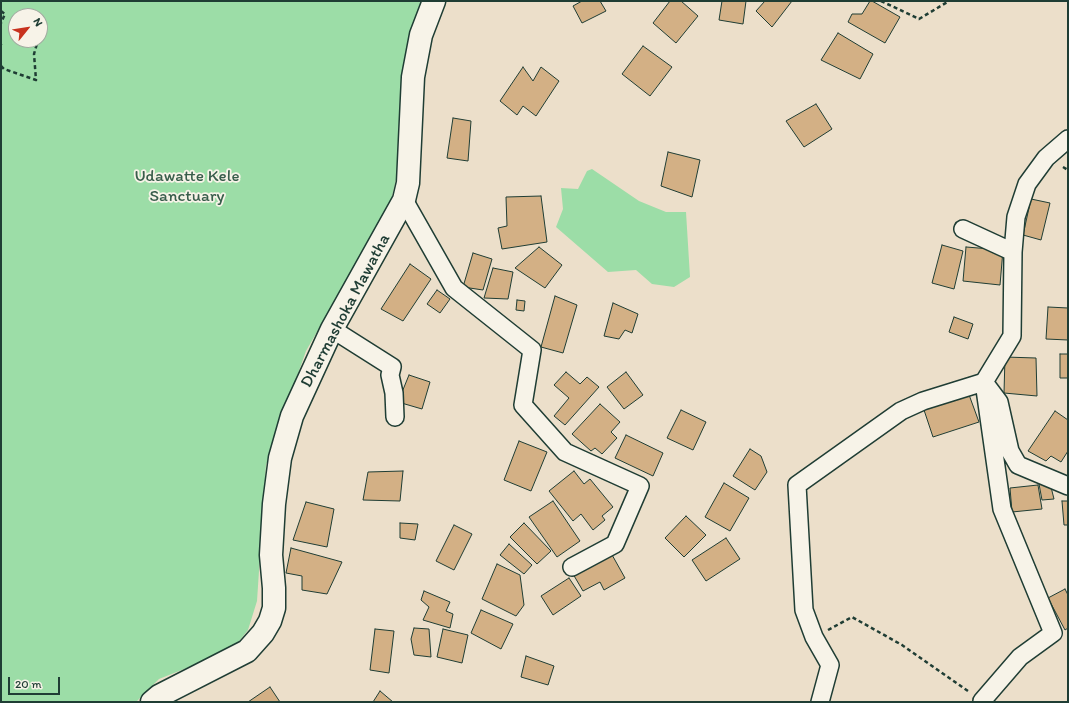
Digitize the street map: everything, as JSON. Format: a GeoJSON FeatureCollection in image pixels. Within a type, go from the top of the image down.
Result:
{"type":"FeatureCollection","features":[{"type":"Feature","properties":{"kind":"main road","name":"Dharmashoka Mawatha"},"geometry":{"type":"LineString","coordinates":[[152,702],[159,696],[247,651],[263,633],[270,621],[274,608],[271,555],[274,504],[280,458],[292,416],[332,329],[404,200],[408,184],[413,77],[421,36],[434,1]]}},
{"type":"Feature","properties":{"kind":"street"},"geometry":{"type":"LineString","coordinates":[[982,701],[1020,657],[1053,633],[1002,509],[984,382],[1012,336],[1013,252],[1016,217],[1027,184],[1046,158],[1068,139]]}},
{"type":"Feature","properties":{"kind":"street"},"geometry":{"type":"LineString","coordinates":[[404,200],[454,288],[532,350],[523,405],[565,452],[640,486],[615,544],[572,567]]}},
{"type":"Feature","properties":{"kind":"street"},"geometry":{"type":"LineString","coordinates":[[963,229],[1013,252]]}},
{"type":"Feature","properties":{"kind":"street"},"geometry":{"type":"LineString","coordinates":[[332,329],[392,367],[390,376],[394,393],[395,417]]}},
{"type":"Feature","properties":{"kind":"street"},"geometry":{"type":"LineString","coordinates":[[984,382],[999,402],[1010,451],[1018,465],[1068,486]]}},
{"type":"Feature","properties":{"kind":"street"},"geometry":{"type":"LineString","coordinates":[[820,702],[830,665],[814,637],[804,610],[797,485],[901,412],[923,401],[984,382]]}},
{"type":"Feature","properties":{"kind":"path"},"geometry":{"type":"LineString","coordinates":[[881,1],[919,19],[949,1]]}},
{"type":"Feature","properties":{"kind":"path"},"geometry":{"type":"LineString","coordinates":[[1,11],[5,14],[1,23]]}},
{"type":"Feature","properties":{"kind":"path"},"geometry":{"type":"LineString","coordinates":[[1,66],[36,80],[34,54],[36,48]]}},
{"type":"Feature","properties":{"kind":"path"},"geometry":{"type":"LineString","coordinates":[[814,637],[852,617],[902,645],[982,701]]}},
{"type":"Feature","properties":{"kind":"green space","name":"Udawatte Kele Sanctuary"},"geometry":{"type":"Polygon","coordinates":[[[1,1],[434,1],[402,155],[384,229],[353,269],[306,351],[266,465],[257,601],[248,630],[232,650],[159,679],[136,702],[1,702],[1,1]]]}},
{"type":"Feature","properties":{"kind":"green space"},"geometry":{"type":"Polygon","coordinates":[[[592,169],[639,201],[666,212],[686,212],[690,277],[674,287],[652,284],[636,270],[608,272],[556,227],[563,209],[561,188],[578,189],[587,171],[592,169]]]}},
{"type":"Feature","properties":{"kind":"building"},"geometry":{"type":"Polygon","coordinates":[[[582,1],[600,1],[606,11],[582,23],[573,6],[582,1]]]}},
{"type":"Feature","properties":{"kind":"building"},"geometry":{"type":"Polygon","coordinates":[[[670,1],[681,1],[698,16],[676,43],[653,23],[670,1]]]}},
{"type":"Feature","properties":{"kind":"building"},"geometry":{"type":"Polygon","coordinates":[[[722,1],[746,1],[743,24],[719,20],[722,1]]]}},
{"type":"Feature","properties":{"kind":"building"},"geometry":{"type":"Polygon","coordinates":[[[765,1],[792,1],[772,27],[756,11],[765,1]]]}},
{"type":"Feature","properties":{"kind":"building"},"geometry":{"type":"Polygon","coordinates":[[[870,1],[900,17],[885,43],[848,22],[852,14],[862,14],[870,1]]]}},
{"type":"Feature","properties":{"kind":"building"},"geometry":{"type":"Polygon","coordinates":[[[838,33],[873,54],[860,79],[821,60],[838,33]]]}},
{"type":"Feature","properties":{"kind":"building"},"geometry":{"type":"Polygon","coordinates":[[[643,46],[672,67],[650,96],[622,74],[643,46]]]}},
{"type":"Feature","properties":{"kind":"building"},"geometry":{"type":"Polygon","coordinates":[[[523,67],[533,81],[541,67],[559,81],[536,116],[523,106],[517,115],[500,101],[523,67]]]}},
{"type":"Feature","properties":{"kind":"building"},"geometry":{"type":"Polygon","coordinates":[[[816,104],[832,129],[804,147],[786,121],[816,104]]]}},
{"type":"Feature","properties":{"kind":"building"},"geometry":{"type":"Polygon","coordinates":[[[453,118],[471,121],[468,161],[447,158],[453,118]]]}},
{"type":"Feature","properties":{"kind":"building"},"geometry":{"type":"Polygon","coordinates":[[[668,152],[700,160],[692,197],[661,186],[668,152]]]}},
{"type":"Feature","properties":{"kind":"building"},"geometry":{"type":"Polygon","coordinates":[[[541,196],[547,242],[502,249],[498,228],[507,226],[506,197],[541,196]]]}},
{"type":"Feature","properties":{"kind":"building"},"geometry":{"type":"Polygon","coordinates":[[[1031,199],[1050,203],[1041,240],[1023,235],[1031,199]]]}},
{"type":"Feature","properties":{"kind":"building"},"geometry":{"type":"Polygon","coordinates":[[[942,245],[963,251],[954,289],[932,283],[942,245]]]}},
{"type":"Feature","properties":{"kind":"building"},"geometry":{"type":"Polygon","coordinates":[[[539,247],[562,265],[545,288],[515,268],[539,247]]]}},
{"type":"Feature","properties":{"kind":"building"},"geometry":{"type":"Polygon","coordinates":[[[966,247],[1003,250],[1000,285],[963,281],[966,247]]]}},
{"type":"Feature","properties":{"kind":"building"},"geometry":{"type":"Polygon","coordinates":[[[473,253],[492,259],[483,290],[463,287],[473,253]]]}},
{"type":"Feature","properties":{"kind":"building"},"geometry":{"type":"Polygon","coordinates":[[[410,264],[431,279],[403,321],[381,309],[410,264]]]}},
{"type":"Feature","properties":{"kind":"building"},"geometry":{"type":"Polygon","coordinates":[[[493,268],[513,272],[508,299],[484,298],[493,268]]]}},
{"type":"Feature","properties":{"kind":"building"},"geometry":{"type":"Polygon","coordinates":[[[437,290],[450,299],[440,313],[427,304],[437,290]]]}},
{"type":"Feature","properties":{"kind":"building"},"geometry":{"type":"Polygon","coordinates":[[[555,296],[577,305],[563,353],[541,347],[555,296]]]}},
{"type":"Feature","properties":{"kind":"building"},"geometry":{"type":"Polygon","coordinates":[[[517,300],[525,301],[524,311],[516,310],[517,300]]]}},
{"type":"Feature","properties":{"kind":"building"},"geometry":{"type":"Polygon","coordinates":[[[613,303],[638,314],[632,333],[625,330],[619,339],[604,336],[613,303]]]}},
{"type":"Feature","properties":{"kind":"building"},"geometry":{"type":"Polygon","coordinates":[[[1048,307],[1068,308],[1068,340],[1046,339],[1048,307]]]}},
{"type":"Feature","properties":{"kind":"building"},"geometry":{"type":"Polygon","coordinates":[[[954,317],[973,324],[968,339],[949,332],[954,317]]]}},
{"type":"Feature","properties":{"kind":"building"},"geometry":{"type":"Polygon","coordinates":[[[1060,354],[1068,354],[1068,378],[1060,378],[1060,354]]]}},
{"type":"Feature","properties":{"kind":"building"},"geometry":{"type":"Polygon","coordinates":[[[1005,357],[1036,358],[1037,396],[1004,393],[1005,357]]]}},
{"type":"Feature","properties":{"kind":"building"},"geometry":{"type":"Polygon","coordinates":[[[566,372],[580,384],[587,377],[599,387],[565,425],[554,416],[569,398],[554,385],[566,372]]]}},
{"type":"Feature","properties":{"kind":"building"},"geometry":{"type":"Polygon","coordinates":[[[626,372],[643,395],[624,409],[607,387],[626,372]]]}},
{"type":"Feature","properties":{"kind":"building"},"geometry":{"type":"Polygon","coordinates":[[[409,375],[430,382],[422,409],[398,402],[409,375]]]}},
{"type":"Feature","properties":{"kind":"building"},"geometry":{"type":"Polygon","coordinates":[[[968,392],[979,422],[933,437],[923,407],[968,392]]]}},
{"type":"Feature","properties":{"kind":"building"},"geometry":{"type":"Polygon","coordinates":[[[600,404],[620,422],[611,432],[617,438],[602,454],[595,448],[591,451],[572,434],[600,404]]]}},
{"type":"Feature","properties":{"kind":"building"},"geometry":{"type":"Polygon","coordinates":[[[681,410],[706,422],[693,450],[667,438],[681,410]]]}},
{"type":"Feature","properties":{"kind":"building"},"geometry":{"type":"Polygon","coordinates":[[[1055,411],[1068,420],[1068,451],[1061,462],[1051,456],[1046,461],[1028,451],[1055,411]]]}},
{"type":"Feature","properties":{"kind":"building"},"geometry":{"type":"Polygon","coordinates":[[[626,435],[663,453],[653,476],[615,458],[626,435]]]}},
{"type":"Feature","properties":{"kind":"building"},"geometry":{"type":"Polygon","coordinates":[[[519,441],[547,452],[531,491],[504,480],[519,441]]]}},
{"type":"Feature","properties":{"kind":"building"},"geometry":{"type":"Polygon","coordinates":[[[750,449],[761,456],[767,472],[755,490],[733,476],[750,449]]]}},
{"type":"Feature","properties":{"kind":"building"},"geometry":{"type":"Polygon","coordinates":[[[403,471],[400,501],[363,500],[368,472],[403,471]]]}},
{"type":"Feature","properties":{"kind":"building"},"geometry":{"type":"Polygon","coordinates":[[[574,471],[584,484],[590,479],[613,507],[602,516],[605,520],[593,530],[581,514],[573,521],[549,491],[574,471]]]}},
{"type":"Feature","properties":{"kind":"building"},"geometry":{"type":"Polygon","coordinates":[[[724,483],[749,498],[730,531],[705,517],[724,483]]]}},
{"type":"Feature","properties":{"kind":"building"},"geometry":{"type":"Polygon","coordinates":[[[1050,483],[1054,499],[1042,500],[1039,484],[1050,483]]]}},
{"type":"Feature","properties":{"kind":"building"},"geometry":{"type":"Polygon","coordinates":[[[1038,485],[1042,509],[1012,512],[1010,488],[1038,485]]]}},
{"type":"Feature","properties":{"kind":"building"},"geometry":{"type":"Polygon","coordinates":[[[553,501],[580,541],[557,557],[529,517],[553,501]]]}},
{"type":"Feature","properties":{"kind":"building"},"geometry":{"type":"Polygon","coordinates":[[[1062,501],[1068,501],[1068,525],[1064,525],[1062,501]]]}},
{"type":"Feature","properties":{"kind":"building"},"geometry":{"type":"Polygon","coordinates":[[[306,502],[334,509],[327,547],[293,540],[306,502]]]}},
{"type":"Feature","properties":{"kind":"building"},"geometry":{"type":"Polygon","coordinates":[[[686,516],[706,535],[684,557],[665,538],[686,516]]]}},
{"type":"Feature","properties":{"kind":"building"},"geometry":{"type":"Polygon","coordinates":[[[400,523],[418,524],[415,540],[400,538],[400,523]]]}},
{"type":"Feature","properties":{"kind":"building"},"geometry":{"type":"Polygon","coordinates":[[[524,523],[551,551],[537,564],[510,537],[524,523]]]}},
{"type":"Feature","properties":{"kind":"building"},"geometry":{"type":"Polygon","coordinates":[[[454,525],[472,534],[454,570],[436,561],[454,525]]]}},
{"type":"Feature","properties":{"kind":"building"},"geometry":{"type":"Polygon","coordinates":[[[726,538],[740,559],[706,581],[692,560],[726,538]]]}},
{"type":"Feature","properties":{"kind":"building"},"geometry":{"type":"Polygon","coordinates":[[[509,544],[532,565],[524,574],[500,555],[509,544]]]}},
{"type":"Feature","properties":{"kind":"building"},"geometry":{"type":"Polygon","coordinates":[[[291,548],[342,562],[327,594],[302,590],[302,576],[286,573],[291,548]]]}},
{"type":"Feature","properties":{"kind":"building"},"geometry":{"type":"Polygon","coordinates":[[[611,553],[625,578],[604,590],[600,582],[583,591],[573,574],[611,553]]]}},
{"type":"Feature","properties":{"kind":"building"},"geometry":{"type":"Polygon","coordinates":[[[497,564],[520,575],[524,605],[516,616],[482,599],[497,564]]]}},
{"type":"Feature","properties":{"kind":"building"},"geometry":{"type":"Polygon","coordinates":[[[569,578],[581,596],[553,615],[541,596],[569,578]]]}},
{"type":"Feature","properties":{"kind":"building"},"geometry":{"type":"Polygon","coordinates":[[[1065,589],[1068,595],[1068,628],[1065,630],[1048,598],[1065,589]]]}},
{"type":"Feature","properties":{"kind":"building"},"geometry":{"type":"Polygon","coordinates":[[[424,591],[450,602],[446,611],[453,614],[450,628],[423,620],[429,607],[421,600],[424,591]]]}},
{"type":"Feature","properties":{"kind":"building"},"geometry":{"type":"Polygon","coordinates":[[[481,610],[513,624],[501,649],[471,633],[481,610]]]}},
{"type":"Feature","properties":{"kind":"building"},"geometry":{"type":"Polygon","coordinates":[[[414,628],[429,629],[431,657],[414,655],[411,639],[414,628]]]}},
{"type":"Feature","properties":{"kind":"building"},"geometry":{"type":"Polygon","coordinates":[[[375,629],[394,631],[389,673],[370,670],[375,629]]]}},
{"type":"Feature","properties":{"kind":"building"},"geometry":{"type":"Polygon","coordinates":[[[443,629],[468,635],[462,663],[437,657],[443,629]]]}},
{"type":"Feature","properties":{"kind":"building"},"geometry":{"type":"Polygon","coordinates":[[[526,656],[554,666],[548,685],[521,677],[526,656]]]}},
{"type":"Feature","properties":{"kind":"building"},"geometry":{"type":"Polygon","coordinates":[[[270,687],[280,702],[248,702],[270,687]]]}},
{"type":"Feature","properties":{"kind":"building"},"geometry":{"type":"Polygon","coordinates":[[[380,691],[393,702],[373,702],[380,691]]]}}]}
